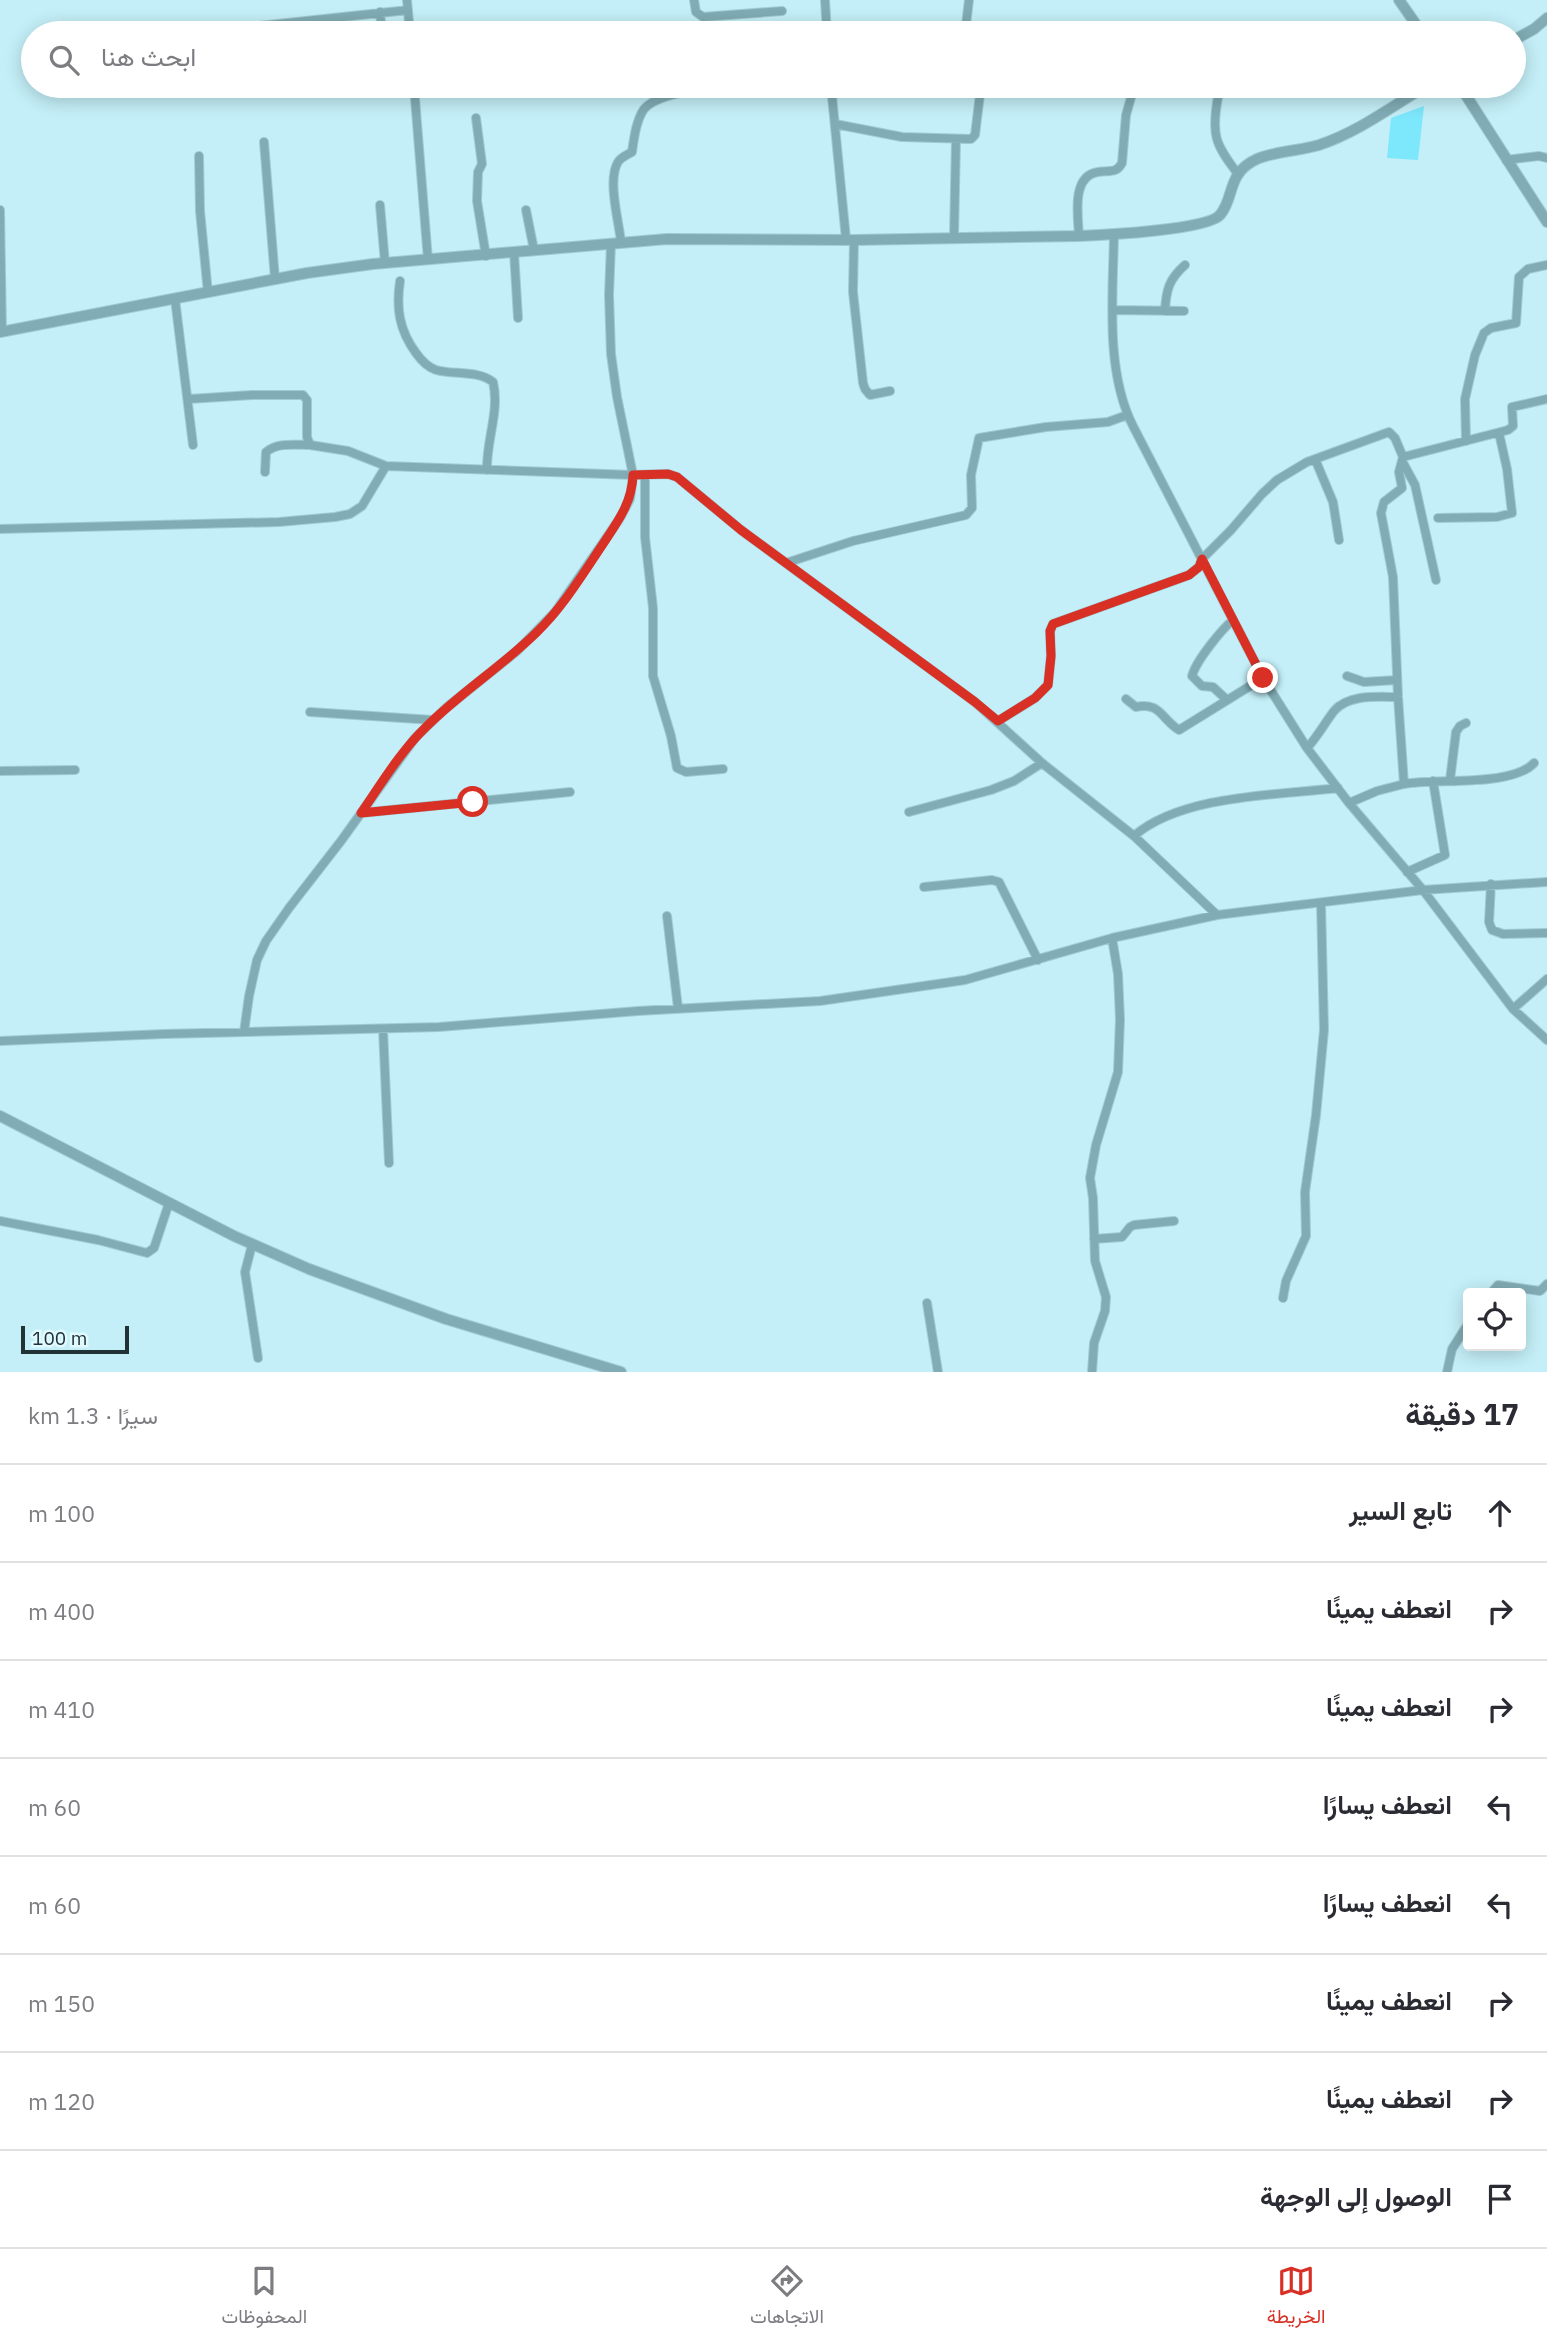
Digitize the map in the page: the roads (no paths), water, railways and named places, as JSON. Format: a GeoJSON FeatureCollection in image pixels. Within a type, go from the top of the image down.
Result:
{"type":"FeatureCollection","features":[{"type":"Feature","properties":{"kind":"street"},"geometry":{"type":"LineString","coordinates":[[694,0],[696,12],[707,18],[782,11]]}},
{"type":"Feature","properties":{"kind":"street"},"geometry":{"type":"LineString","coordinates":[[825,0],[826,21]]}},
{"type":"Feature","properties":{"kind":"street"},"geometry":{"type":"LineString","coordinates":[[966,21],[969,0]]}},
{"type":"Feature","properties":{"kind":"street"},"geometry":{"type":"LineString","coordinates":[[1399,0],[1414,21]]}},
{"type":"Feature","properties":{"kind":"street"},"geometry":{"type":"LineString","coordinates":[[301,21],[380,12],[407,5]]}},
{"type":"Feature","properties":{"kind":"street"},"geometry":{"type":"LineString","coordinates":[[380,12],[381,21]]}},
{"type":"Feature","properties":{"kind":"street"},"geometry":{"type":"LineString","coordinates":[[1526,33],[1547,18]]}},
{"type":"Feature","properties":{"kind":"street"},"geometry":{"type":"LineString","coordinates":[[415,98],[428,260]]}},
{"type":"Feature","properties":{"kind":"street"},"geometry":{"type":"LineString","coordinates":[[244,1032],[254,971],[266,941],[404,752],[433,720],[517,650],[555,612],[620,519],[630,499],[633,475],[611,354],[608,295],[616,243],[614,178],[618,163],[632,152],[639,119],[646,107],[665,98]]}},
{"type":"Feature","properties":{"kind":"street"},"geometry":{"type":"LineString","coordinates":[[832,98],[850,239],[863,383],[870,395],[890,391]]}},
{"type":"Feature","properties":{"kind":"street"},"geometry":{"type":"LineString","coordinates":[[835,124],[902,137],[974,137],[979,98]]}},
{"type":"Feature","properties":{"kind":"street"},"geometry":{"type":"LineString","coordinates":[[1079,236],[1080,188],[1090,174],[1113,172],[1119,169],[1122,163],[1129,98]]}},
{"type":"Feature","properties":{"kind":"street"},"geometry":{"type":"LineString","coordinates":[[1218,98],[1214,133],[1222,152],[1238,174]]}},
{"type":"Feature","properties":{"kind":"street"},"geometry":{"type":"LineString","coordinates":[[0,210],[1,332],[275,279],[385,263],[667,239],[1079,236],[1207,223],[1222,212],[1238,174],[1257,160],[1318,145],[1344,135],[1406,98]]}},
{"type":"Feature","properties":{"kind":"street"},"geometry":{"type":"LineString","coordinates":[[1467,98],[1547,222]]}},
{"type":"Feature","properties":{"kind":"street"},"geometry":{"type":"LineString","coordinates":[[476,118],[482,164],[478,173],[477,201],[486,256]]}},
{"type":"Feature","properties":{"kind":"street"},"geometry":{"type":"LineString","coordinates":[[954,237],[956,139]]}},
{"type":"Feature","properties":{"kind":"street"},"geometry":{"type":"LineString","coordinates":[[264,142],[275,279]]}},
{"type":"Feature","properties":{"kind":"street"},"geometry":{"type":"LineString","coordinates":[[200,156],[200,211],[208,293]]}},
{"type":"Feature","properties":{"kind":"street"},"geometry":{"type":"LineString","coordinates":[[1506,160],[1531,156],[1547,158]]}},
{"type":"Feature","properties":{"kind":"street"},"geometry":{"type":"LineString","coordinates":[[380,205],[385,263]]}},
{"type":"Feature","properties":{"kind":"street"},"geometry":{"type":"LineString","coordinates":[[526,210],[534,250]]}},
{"type":"Feature","properties":{"kind":"street"},"geometry":{"type":"LineString","coordinates":[[1114,234],[1113,310],[1119,390],[1127,415],[1263,678],[1307,748],[1349,803],[1423,890],[1513,1009],[1547,1040]]}},
{"type":"Feature","properties":{"kind":"street"},"geometry":{"type":"LineString","coordinates":[[514,252],[518,318]]}},
{"type":"Feature","properties":{"kind":"street"},"geometry":{"type":"LineString","coordinates":[[1165,311],[1169,283],[1173,275],[1185,265]]}},
{"type":"Feature","properties":{"kind":"street"},"geometry":{"type":"LineString","coordinates":[[1466,441],[1465,399],[1475,355],[1484,333],[1491,328],[1516,323],[1519,277],[1528,269],[1547,265]]}},
{"type":"Feature","properties":{"kind":"street"},"geometry":{"type":"LineString","coordinates":[[400,281],[397,310],[400,324],[406,338],[423,362],[435,370],[486,377],[493,383],[494,411],[487,470]]}},
{"type":"Feature","properties":{"kind":"street"},"geometry":{"type":"LineString","coordinates":[[175,299],[193,444]]}},
{"type":"Feature","properties":{"kind":"street"},"geometry":{"type":"LineString","coordinates":[[1113,310],[1184,311]]}},
{"type":"Feature","properties":{"kind":"street"},"geometry":{"type":"LineString","coordinates":[[189,400],[252,394],[305,396],[307,437],[310,445]]}},
{"type":"Feature","properties":{"kind":"street"},"geometry":{"type":"LineString","coordinates":[[1402,459],[1511,429],[1512,410],[1516,404],[1547,399]]}},
{"type":"Feature","properties":{"kind":"street"},"geometry":{"type":"LineString","coordinates":[[786,564],[853,541],[966,514],[972,508],[971,475],[976,462],[979,438],[1046,427],[1108,422],[1127,415]]}},
{"type":"Feature","properties":{"kind":"street"},"geometry":{"type":"LineString","coordinates":[[998,721],[1035,698],[1048,685],[1050,631],[1053,624],[1189,575],[1268,487],[1297,467],[1389,432],[1395,438],[1415,485],[1436,580]]}},
{"type":"Feature","properties":{"kind":"street"},"geometry":{"type":"LineString","coordinates":[[1438,518],[1497,517],[1511,513],[1499,433]]}},
{"type":"Feature","properties":{"kind":"street"},"geometry":{"type":"LineString","coordinates":[[265,472],[266,452],[269,448],[278,445],[310,445],[348,451],[386,466],[668,474],[677,477],[786,564],[975,702],[1042,764],[1133,836],[1217,915]]}},
{"type":"Feature","properties":{"kind":"street"},"geometry":{"type":"LineString","coordinates":[[1315,459],[1333,502],[1339,540]]}},
{"type":"Feature","properties":{"kind":"street"},"geometry":{"type":"LineString","coordinates":[[1402,459],[1399,472],[1402,488],[1384,502],[1381,513],[1393,577],[1404,784]]}},
{"type":"Feature","properties":{"kind":"street"},"geometry":{"type":"LineString","coordinates":[[0,529],[279,522],[335,517],[350,514],[362,506],[386,466]]}},
{"type":"Feature","properties":{"kind":"street"},"geometry":{"type":"LineString","coordinates":[[645,475],[645,537],[653,608],[655,687],[671,736],[677,768],[686,772],[723,769]]}},
{"type":"Feature","properties":{"kind":"street"},"geometry":{"type":"LineString","coordinates":[[1227,700],[1213,687],[1202,686],[1192,676],[1194,668],[1215,637],[1233,620]]}},
{"type":"Feature","properties":{"kind":"street"},"geometry":{"type":"LineString","coordinates":[[1347,676],[1364,682],[1397,680]]}},
{"type":"Feature","properties":{"kind":"street"},"geometry":{"type":"LineString","coordinates":[[1126,699],[1136,707],[1154,707],[1179,730],[1263,678]]}},
{"type":"Feature","properties":{"kind":"street"},"geometry":{"type":"LineString","coordinates":[[1307,748],[1343,703],[1373,697],[1398,697]]}},
{"type":"Feature","properties":{"kind":"street"},"geometry":{"type":"LineString","coordinates":[[310,712],[433,720]]}},
{"type":"Feature","properties":{"kind":"street"},"geometry":{"type":"LineString","coordinates":[[1450,780],[1456,732],[1466,723]]}},
{"type":"Feature","properties":{"kind":"street"},"geometry":{"type":"LineString","coordinates":[[1349,803],[1377,791],[1404,784],[1509,777],[1528,769],[1534,762]]}},
{"type":"Feature","properties":{"kind":"street"},"geometry":{"type":"LineString","coordinates":[[909,812],[991,790],[1014,781],[1042,764]]}},
{"type":"Feature","properties":{"kind":"street"},"geometry":{"type":"LineString","coordinates":[[0,771],[75,770]]}},
{"type":"Feature","properties":{"kind":"street"},"geometry":{"type":"LineString","coordinates":[[1407,872],[1445,855],[1433,781]]}},
{"type":"Feature","properties":{"kind":"street"},"geometry":{"type":"LineString","coordinates":[[1133,836],[1144,827],[1206,803],[1338,788]]}},
{"type":"Feature","properties":{"kind":"street"},"geometry":{"type":"LineString","coordinates":[[361,813],[570,792]]}},
{"type":"Feature","properties":{"kind":"street"},"geometry":{"type":"LineString","coordinates":[[923,887],[992,880],[999,882],[1038,960]]}},
{"type":"Feature","properties":{"kind":"street"},"geometry":{"type":"LineString","coordinates":[[0,1041],[383,1030],[857,996],[965,979],[1112,938],[1217,915],[1423,890],[1547,881]]}},
{"type":"Feature","properties":{"kind":"street"},"geometry":{"type":"LineString","coordinates":[[1491,884],[1489,922],[1492,930],[1503,934],[1547,933]]}},
{"type":"Feature","properties":{"kind":"street"},"geometry":{"type":"LineString","coordinates":[[1283,1298],[1286,1281],[1306,1236],[1305,1192],[1324,1030],[1321,903]]}},
{"type":"Feature","properties":{"kind":"street"},"geometry":{"type":"LineString","coordinates":[[667,916],[678,1008]]}},
{"type":"Feature","properties":{"kind":"street"},"geometry":{"type":"LineString","coordinates":[[1092,1372],[1094,1343],[1105,1311],[1106,1297],[1095,1261],[1090,1178],[1096,1145],[1118,1072],[1118,974],[1112,938]]}},
{"type":"Feature","properties":{"kind":"street"},"geometry":{"type":"LineString","coordinates":[[1513,1009],[1547,979]]}},
{"type":"Feature","properties":{"kind":"street"},"geometry":{"type":"LineString","coordinates":[[383,1030],[389,1163]]}},
{"type":"Feature","properties":{"kind":"street"},"geometry":{"type":"LineString","coordinates":[[0,1116],[252,1245],[332,1279],[411,1308],[621,1372]]}},
{"type":"Feature","properties":{"kind":"street"},"geometry":{"type":"LineString","coordinates":[[0,1220],[147,1253],[154,1248],[169,1203]]}},
{"type":"Feature","properties":{"kind":"street"},"geometry":{"type":"LineString","coordinates":[[1094,1239],[1122,1237],[1134,1225],[1174,1221]]}},
{"type":"Feature","properties":{"kind":"street"},"geometry":{"type":"LineString","coordinates":[[252,1245],[245,1272],[258,1357]]}},
{"type":"Feature","properties":{"kind":"street"},"geometry":{"type":"LineString","coordinates":[[1526,1289],[1541,1291],[1547,1284]]}},
{"type":"Feature","properties":{"kind":"street"},"geometry":{"type":"LineString","coordinates":[[1495,1288],[1498,1285],[1520,1288]]}},
{"type":"Feature","properties":{"kind":"street"},"geometry":{"type":"LineString","coordinates":[[927,1303],[938,1372]]}},
{"type":"Feature","properties":{"kind":"street"},"geometry":{"type":"LineString","coordinates":[[1447,1372],[1452,1349],[1463,1332]]}}]}
